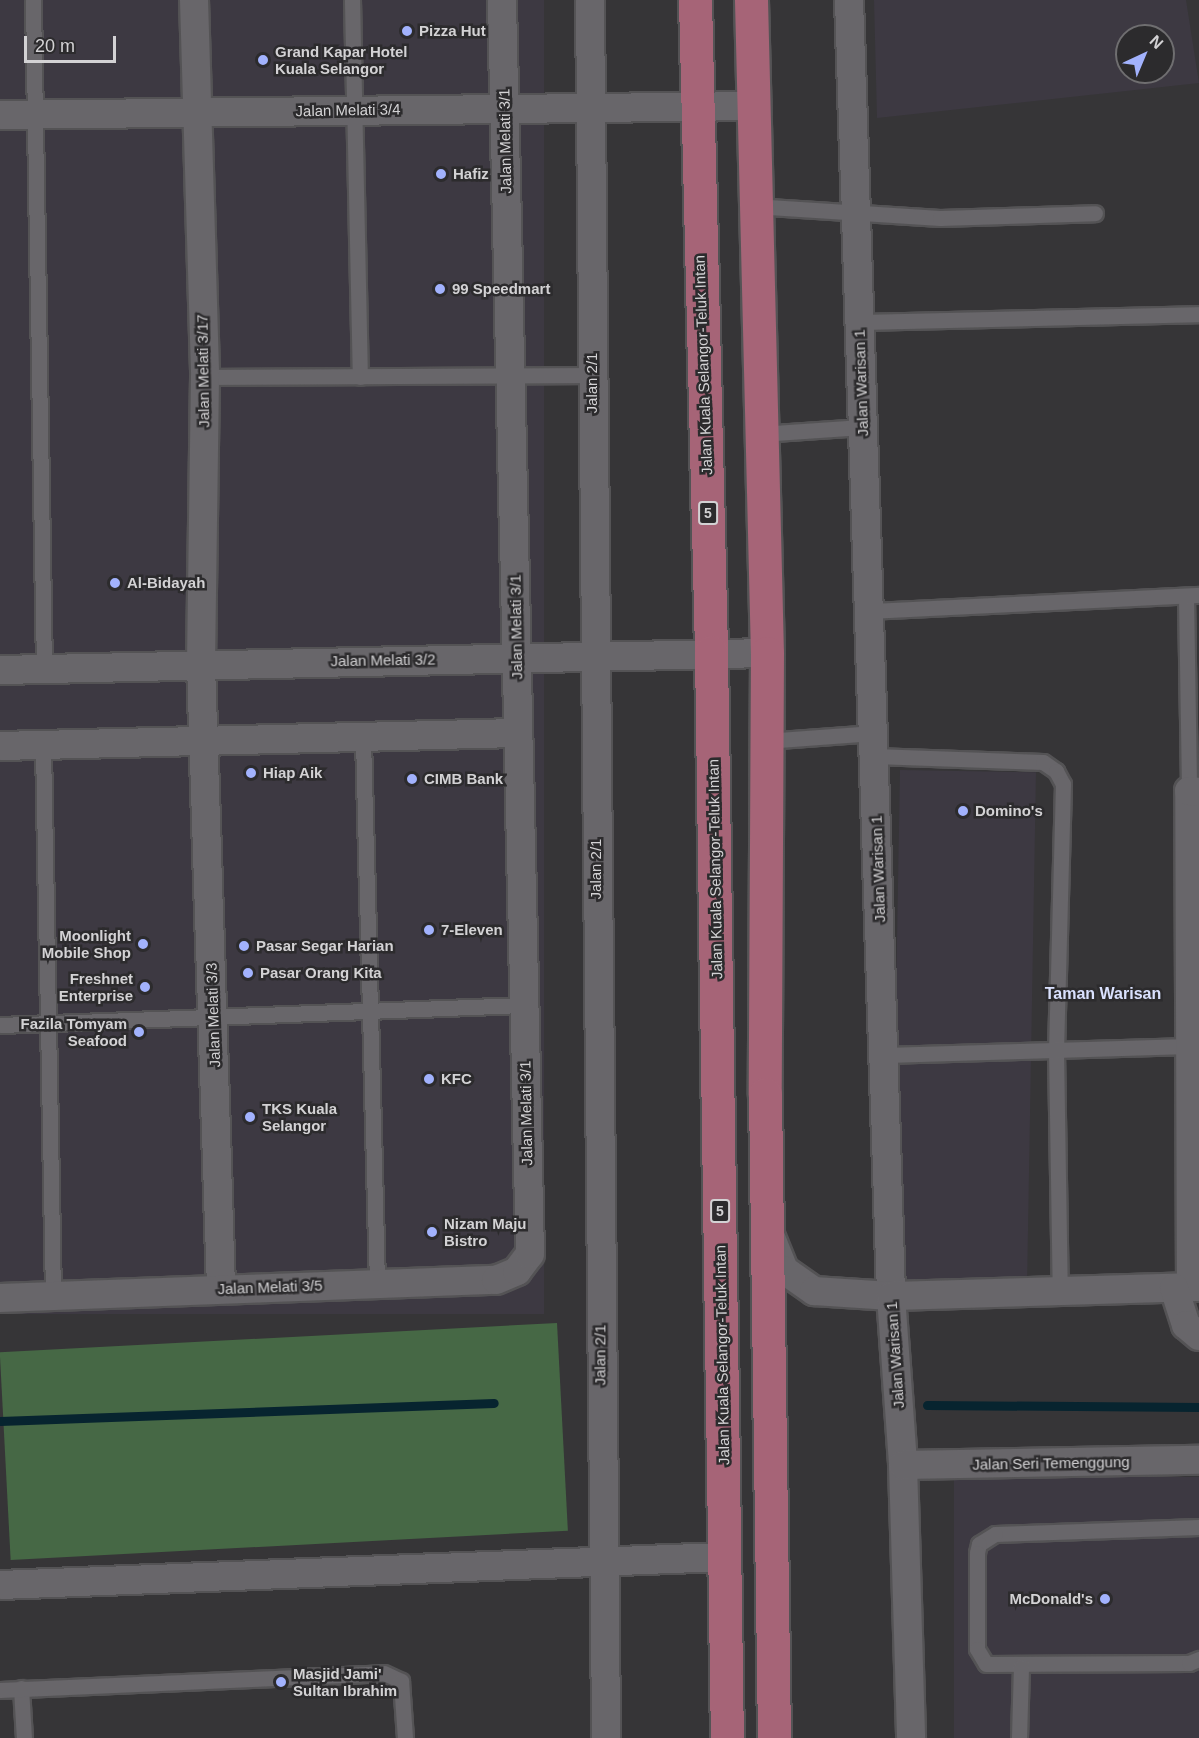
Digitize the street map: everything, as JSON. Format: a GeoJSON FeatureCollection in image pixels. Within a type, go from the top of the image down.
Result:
{"type":"FeatureCollection","features":[{"type":"Feature","properties":{"kind":"highway","name":"Jalan Kuala Selangor-Teluk Intan"},"geometry":{"type":"LineString","coordinates":[[695,0],[711,652],[727,1738]]}},
{"type":"Feature","properties":{"kind":"highway"},"geometry":{"type":"LineString","coordinates":[[751,0],[753,206],[767,653],[765,741],[774,1738]]}},
{"type":"Feature","properties":{"kind":"street","name":"Jalan Melati 3/17"},"geometry":{"type":"LineString","coordinates":[[194,0],[205,377],[201,665],[205,741]]}},
{"type":"Feature","properties":{"kind":"street","name":"Jalan Melati 3/1"},"geometry":{"type":"LineString","coordinates":[[502,0],[530,1254]]}},
{"type":"Feature","properties":{"kind":"street","name":"Jalan 2/1"},"geometry":{"type":"LineString","coordinates":[[590,0],[602,1562],[606,1738]]}},
{"type":"Feature","properties":{"kind":"street","name":"Jalan Warisan 1"},"geometry":{"type":"LineString","coordinates":[[849,0],[854,211],[870,611],[891,1296],[903,1465],[911,1738]]}},
{"type":"Feature","properties":{"kind":"street","name":"Jalan Melati 3/4"},"geometry":{"type":"LineString","coordinates":[[0,115],[753,106]]}},
{"type":"Feature","properties":{"kind":"street","name":"Jalan Melati 3/2"},"geometry":{"type":"LineString","coordinates":[[0,670],[711,652],[767,653]]}},
{"type":"Feature","properties":{"kind":"street"},"geometry":{"type":"LineString","coordinates":[[0,746],[518,734]]}},
{"type":"Feature","properties":{"kind":"street","name":"Jalan Melati 3/3"},"geometry":{"type":"LineString","coordinates":[[205,741],[221,1288]]}},
{"type":"Feature","properties":{"kind":"street"},"geometry":{"type":"LineString","coordinates":[[1194,792],[1186,1325],[1199,1336]]}},
{"type":"Feature","properties":{"kind":"street"},"geometry":{"type":"LineString","coordinates":[[769,1232],[783,1270],[814,1291],[891,1296],[1060,1293],[1188,1287]]}},
{"type":"Feature","properties":{"kind":"street","name":"Jalan Melati 3/5"},"geometry":{"type":"LineString","coordinates":[[0,1298],[221,1288],[496,1280],[517,1271],[530,1254]]}},
{"type":"Feature","properties":{"kind":"street","name":"Jalan Seri Temenggung"},"geometry":{"type":"LineString","coordinates":[[903,1465],[1199,1460]]}},
{"type":"Feature","properties":{"kind":"street"},"geometry":{"type":"LineString","coordinates":[[0,1585],[723,1557]]}},
{"type":"Feature","properties":{"kind":"lane"},"geometry":{"type":"LineString","coordinates":[[33,0],[44,669]]}},
{"type":"Feature","properties":{"kind":"lane"},"geometry":{"type":"LineString","coordinates":[[352,0],[360,377]]}},
{"type":"Feature","properties":{"kind":"lane"},"geometry":{"type":"LineString","coordinates":[[753,206],[940,218],[1095,213]]}},
{"type":"Feature","properties":{"kind":"lane"},"geometry":{"type":"LineString","coordinates":[[858,322],[1199,314]]}},
{"type":"Feature","properties":{"kind":"lane"},"geometry":{"type":"LineString","coordinates":[[205,377],[592,375]]}},
{"type":"Feature","properties":{"kind":"lane"},"geometry":{"type":"LineString","coordinates":[[760,434],[862,428]]}},
{"type":"Feature","properties":{"kind":"lane"},"geometry":{"type":"LineString","coordinates":[[870,611],[1192,596],[1194,792]]}},
{"type":"Feature","properties":{"kind":"lane"},"geometry":{"type":"LineString","coordinates":[[363,738],[377,1284]]}},
{"type":"Feature","properties":{"kind":"lane"},"geometry":{"type":"LineString","coordinates":[[765,741],[874,745],[1043,762],[1056,771],[1062,784],[1056,1050],[1060,1293]]}},
{"type":"Feature","properties":{"kind":"lane"},"geometry":{"type":"LineString","coordinates":[[44,745],[53,1296]]}},
{"type":"Feature","properties":{"kind":"lane"},"geometry":{"type":"LineString","coordinates":[[0,1025],[524,1005]]}},
{"type":"Feature","properties":{"kind":"lane"},"geometry":{"type":"LineString","coordinates":[[884,1055],[1190,1046]]}},
{"type":"Feature","properties":{"kind":"lane"},"geometry":{"type":"LineString","coordinates":[[1199,1527],[986,1537],[977,1553],[979,1658],[995,1667],[1189,1663],[1199,1659]]}},
{"type":"Feature","properties":{"kind":"lane"},"geometry":{"type":"LineString","coordinates":[[1019,1738],[1021,1667]]}},
{"type":"Feature","properties":{"kind":"lane"},"geometry":{"type":"LineString","coordinates":[[0,1690],[384,1673],[401,1681],[405,1738]]}},
{"type":"Feature","properties":{"kind":"lane"},"geometry":{"type":"LineString","coordinates":[[21,1688],[24,1738]]}},
{"type":"Feature","properties":{"kind":"shaded area"},"geometry":{"type":"Polygon","coordinates":[[[0,0],[544,0],[544,1314],[0,1314],[0,0]]]}},
{"type":"Feature","properties":{"kind":"shaded area"},"geometry":{"type":"Polygon","coordinates":[[[874,0],[1186,0],[1199,83],[877,118],[874,0]]]}},
{"type":"Feature","properties":{"kind":"shaded area"},"geometry":{"type":"Polygon","coordinates":[[[900,770],[1036,772],[1027,1284],[891,1282],[900,770]]]}},
{"type":"Feature","properties":{"kind":"shaded area"},"geometry":{"type":"Polygon","coordinates":[[[954,1477],[1199,1477],[1199,1738],[954,1738],[954,1477]]]}},
{"type":"Feature","properties":{"kind":"green space"},"geometry":{"type":"Polygon","coordinates":[[[557,1323],[568,1531],[11,1560],[0,1352],[557,1323]]]}},
{"type":"Feature","properties":{"kind":"waterway"},"geometry":{"type":"LineString","coordinates":[[0,1421],[494,1403]]}},
{"type":"Feature","properties":{"kind":"waterway"},"geometry":{"type":"LineString","coordinates":[[927,1405],[1199,1407]]}},
{"type":"Feature","properties":{"kind":"place","name":"Pizza Hut"},"geometry":{"type":"Point","coordinates":[407,31]}},
{"type":"Feature","properties":{"kind":"place","name":"Grand Kapar Hotel Kuala Selangor"},"geometry":{"type":"Point","coordinates":[263,60]}},
{"type":"Feature","properties":{"kind":"place","name":"Hafiz"},"geometry":{"type":"Point","coordinates":[441,174]}},
{"type":"Feature","properties":{"kind":"place","name":"99 Speedmart"},"geometry":{"type":"Point","coordinates":[440,289]}},
{"type":"Feature","properties":{"kind":"place","name":"Al-Bidayah"},"geometry":{"type":"Point","coordinates":[115,583]}},
{"type":"Feature","properties":{"kind":"place","name":"Hiap Aik"},"geometry":{"type":"Point","coordinates":[251,773]}},
{"type":"Feature","properties":{"kind":"place","name":"CIMB Bank"},"geometry":{"type":"Point","coordinates":[412,779]}},
{"type":"Feature","properties":{"kind":"place","name":"Domino's"},"geometry":{"type":"Point","coordinates":[963,811]}},
{"type":"Feature","properties":{"kind":"place","name":"7-Eleven"},"geometry":{"type":"Point","coordinates":[429,930]}},
{"type":"Feature","properties":{"kind":"place","name":"Moonlight Mobile Shop"},"geometry":{"type":"Point","coordinates":[143,944]}},
{"type":"Feature","properties":{"kind":"place","name":"Pasar Segar Harian"},"geometry":{"type":"Point","coordinates":[244,946]}},
{"type":"Feature","properties":{"kind":"place","name":"Pasar Orang Kita"},"geometry":{"type":"Point","coordinates":[248,973]}},
{"type":"Feature","properties":{"kind":"place","name":"Freshnet Enterprise"},"geometry":{"type":"Point","coordinates":[145,987]}},
{"type":"Feature","properties":{"kind":"place","name":"Fazila Tomyam Seafood"},"geometry":{"type":"Point","coordinates":[139,1032]}},
{"type":"Feature","properties":{"kind":"place","name":"KFC"},"geometry":{"type":"Point","coordinates":[429,1079]}},
{"type":"Feature","properties":{"kind":"place","name":"TKS Kuala Selangor"},"geometry":{"type":"Point","coordinates":[250,1117]}},
{"type":"Feature","properties":{"kind":"place","name":"Nizam Maju Bistro"},"geometry":{"type":"Point","coordinates":[432,1232]}},
{"type":"Feature","properties":{"kind":"place","name":"McDonald's"},"geometry":{"type":"Point","coordinates":[1105,1599]}},
{"type":"Feature","properties":{"kind":"place","name":"Masjid Jami' Sultan Ibrahim"},"geometry":{"type":"Point","coordinates":[281,1682]}},
{"type":"Feature","properties":{"kind":"district","name":"Taman Warisan"},"geometry":{"type":"Point","coordinates":[1103,994]}}]}
